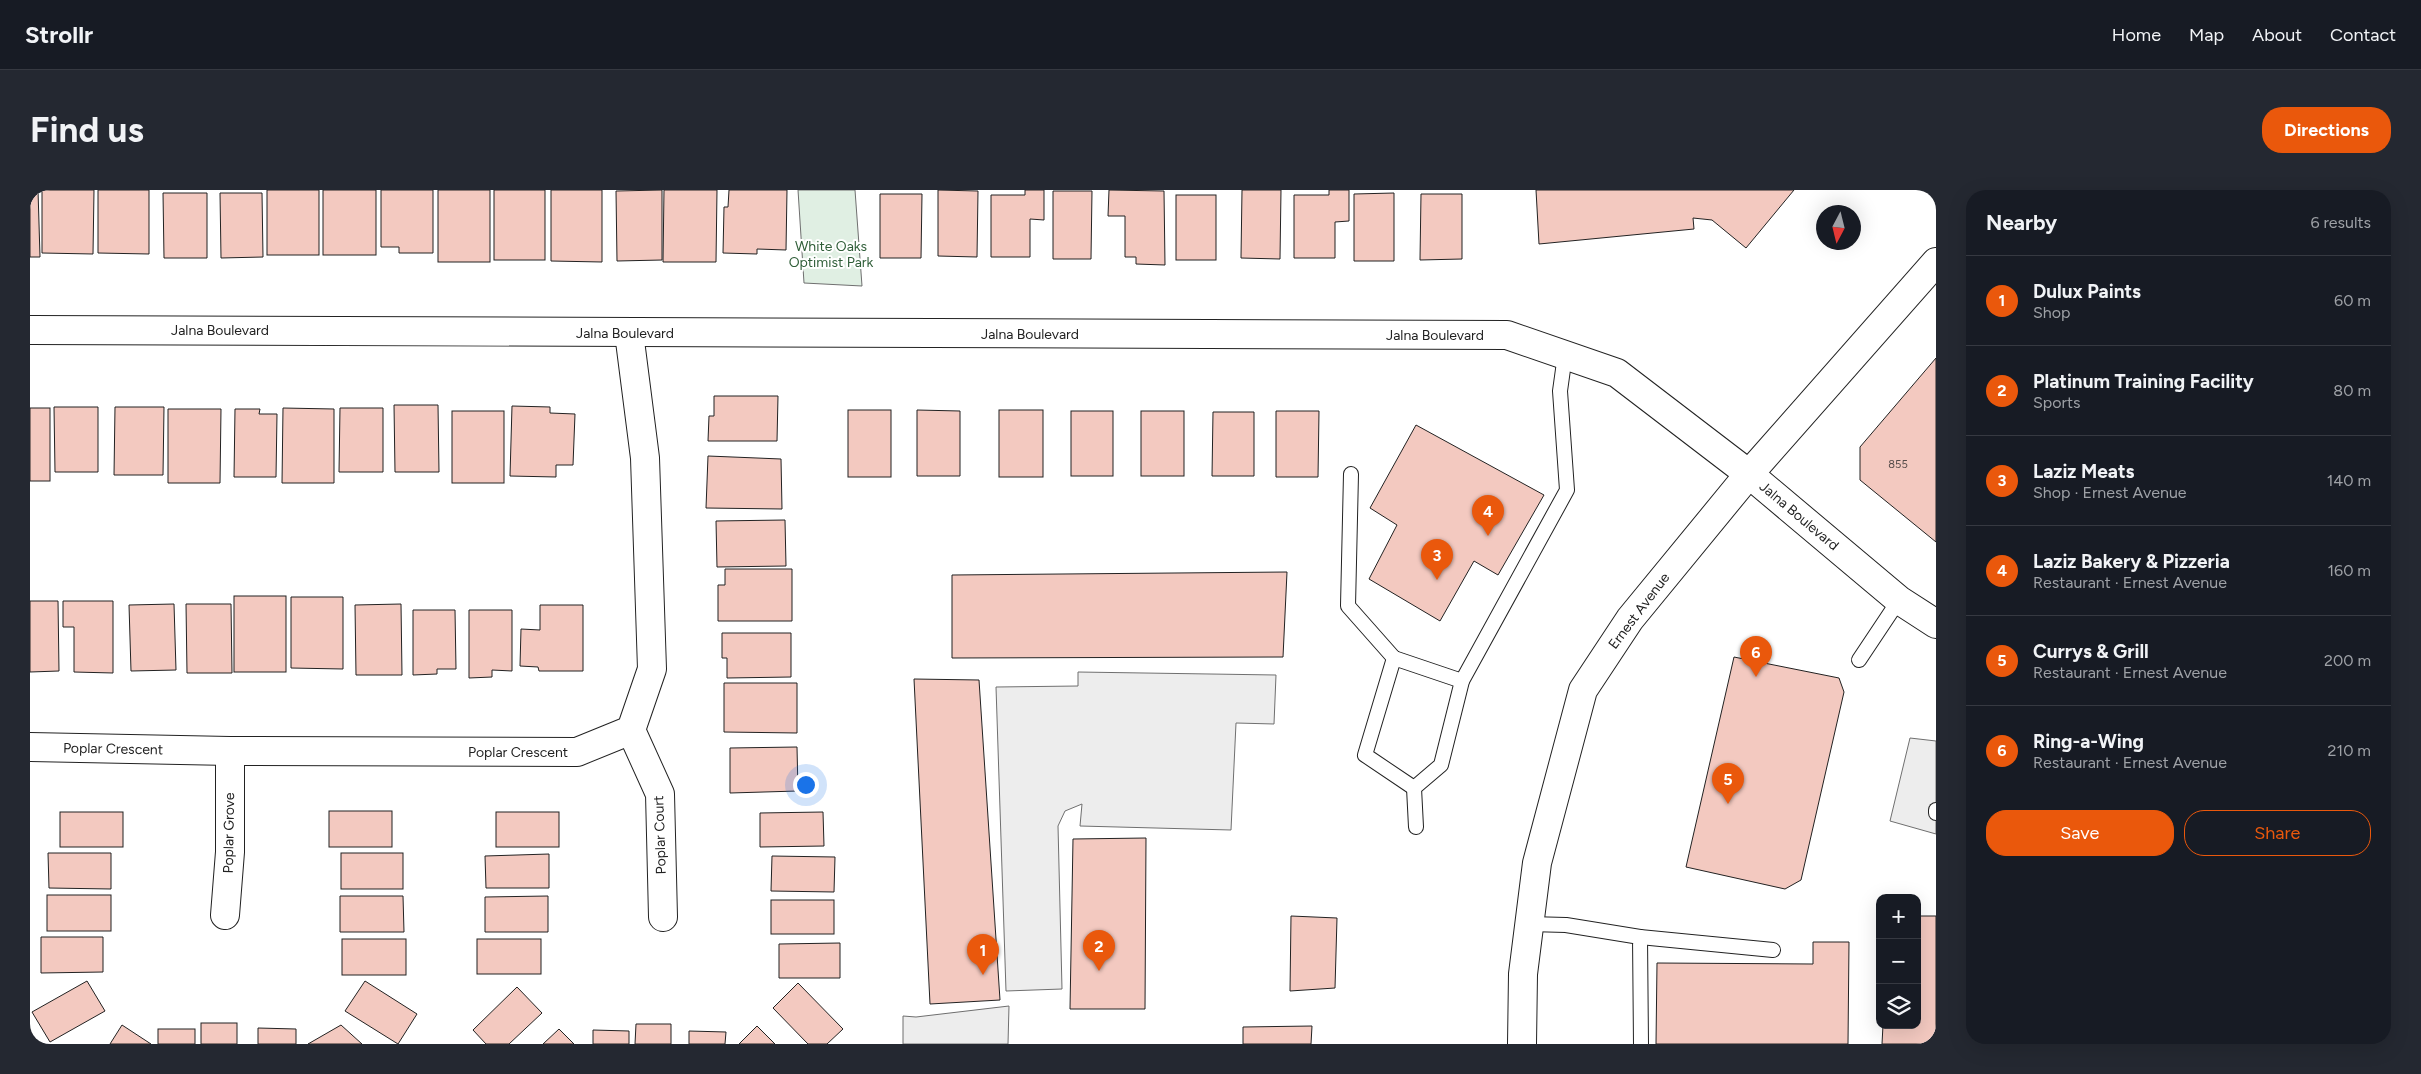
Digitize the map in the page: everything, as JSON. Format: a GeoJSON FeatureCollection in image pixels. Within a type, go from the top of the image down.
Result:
{"type":"FeatureCollection","features":[{"type":"Feature","properties":{"kind":"street","name":"Ernest Avenue"},"geometry":{"type":"LineString","coordinates":[[1522,1044],[1523,974],[1537,863],[1583,690],[1630,619],[1749,474],[1936,262]]}},
{"type":"Feature","properties":{"kind":"street","name":"Jalna Boulevard"},"geometry":{"type":"LineString","coordinates":[[30,330],[1507,335],[1617,373],[1749,474],[1899,600],[1936,624]]}},
{"type":"Feature","properties":{"kind":"street"},"geometry":{"type":"LineString","coordinates":[[630,333],[645,458],[652,669],[631,730]]}},
{"type":"Feature","properties":{"kind":"street","name":"Poplar Crescent"},"geometry":{"type":"LineString","coordinates":[[30,747],[230,751],[577,752],[631,730]]}},
{"type":"Feature","properties":{"kind":"street","name":"Poplar Court"},"geometry":{"type":"LineString","coordinates":[[631,730],[660,794],[663,917]]}},
{"type":"Feature","properties":{"kind":"street","name":"Poplar Grove"},"geometry":{"type":"LineString","coordinates":[[224,916],[230,852],[230,751]]}},
{"type":"Feature","properties":{"kind":"lane"},"geometry":{"type":"LineString","coordinates":[[1414,788],[1441,765],[1462,681],[1567,490],[1560,391],[1565,355]]}},
{"type":"Feature","properties":{"kind":"lane"},"geometry":{"type":"LineString","coordinates":[[1351,474],[1348,606],[1394,658],[1462,681]]}},
{"type":"Feature","properties":{"kind":"lane"},"geometry":{"type":"LineString","coordinates":[[1859,660],[1899,600]]}},
{"type":"Feature","properties":{"kind":"lane"},"geometry":{"type":"LineString","coordinates":[[1394,658],[1364,755],[1414,788]]}},
{"type":"Feature","properties":{"kind":"lane"},"geometry":{"type":"LineString","coordinates":[[1414,788],[1416,827]]}},
{"type":"Feature","properties":{"kind":"lane"},"geometry":{"type":"LineString","coordinates":[[1529,924],[1566,925],[1640,938],[1773,950]]}},
{"type":"Feature","properties":{"kind":"lane"},"geometry":{"type":"LineString","coordinates":[[1640,938],[1641,1044]]}},
{"type":"Feature","properties":{"kind":"green space","name":"White Oaks Optimist Park"},"geometry":{"type":"Polygon","coordinates":[[[798,190],[855,190],[862,286],[804,283],[798,190]]]}},
{"type":"Feature","properties":{"kind":"shaded area"},"geometry":{"type":"Polygon","coordinates":[[[1078,672],[1276,675],[1274,724],[1236,723],[1231,830],[1080,826],[1082,804],[1065,811],[1058,826],[1062,989],[1006,991],[996,687],[1078,686],[1078,672]]]}},
{"type":"Feature","properties":{"kind":"shaded area"},"geometry":{"type":"Polygon","coordinates":[[[1910,738],[1936,741],[1936,834],[1890,821],[1910,738]]]}},
{"type":"Feature","properties":{"kind":"shaded area"},"geometry":{"type":"Polygon","coordinates":[[[1009,1006],[1008,1044],[903,1044],[903,1016],[916,1017],[1009,1006]]]}},
{"type":"Feature","properties":{"kind":"building"},"geometry":{"type":"Polygon","coordinates":[[[30,190],[38,190],[40,257],[30,257],[30,190]]]}},
{"type":"Feature","properties":{"kind":"building"},"geometry":{"type":"Polygon","coordinates":[[[42,190],[94,190],[93,254],[42,253],[42,190]]]}},
{"type":"Feature","properties":{"kind":"building"},"geometry":{"type":"Polygon","coordinates":[[[98,190],[149,190],[149,254],[98,253],[98,190]]]}},
{"type":"Feature","properties":{"kind":"building"},"geometry":{"type":"Polygon","coordinates":[[[267,190],[319,190],[319,255],[267,255],[267,190]]]}},
{"type":"Feature","properties":{"kind":"building"},"geometry":{"type":"Polygon","coordinates":[[[323,190],[376,190],[376,255],[323,255],[323,190]]]}},
{"type":"Feature","properties":{"kind":"building"},"geometry":{"type":"Polygon","coordinates":[[[381,190],[433,190],[433,253],[399,253],[399,247],[381,247],[381,190]]]}},
{"type":"Feature","properties":{"kind":"building"},"geometry":{"type":"Polygon","coordinates":[[[438,190],[490,190],[490,262],[438,262],[438,190]]]}},
{"type":"Feature","properties":{"kind":"building"},"geometry":{"type":"Polygon","coordinates":[[[494,190],[545,190],[545,260],[494,260],[494,190]]]}},
{"type":"Feature","properties":{"kind":"building"},"geometry":{"type":"Polygon","coordinates":[[[551,190],[602,190],[602,262],[551,261],[551,190]]]}},
{"type":"Feature","properties":{"kind":"building"},"geometry":{"type":"Polygon","coordinates":[[[662,190],[662,260],[617,261],[616,191],[662,190]]]}},
{"type":"Feature","properties":{"kind":"building"},"geometry":{"type":"Polygon","coordinates":[[[664,190],[717,190],[716,262],[663,262],[664,190]]]}},
{"type":"Feature","properties":{"kind":"building"},"geometry":{"type":"Polygon","coordinates":[[[729,190],[787,190],[786,250],[757,249],[757,254],[723,253],[724,207],[728,207],[729,190]]]}},
{"type":"Feature","properties":{"kind":"building"},"geometry":{"type":"Polygon","coordinates":[[[938,190],[978,191],[977,257],[938,256],[938,190]]]}},
{"type":"Feature","properties":{"kind":"building"},"geometry":{"type":"Polygon","coordinates":[[[1025,190],[1044,190],[1044,220],[1030,219],[1030,257],[991,257],[991,195],[1025,195],[1025,190]]]}},
{"type":"Feature","properties":{"kind":"building"},"geometry":{"type":"Polygon","coordinates":[[[1109,190],[1164,191],[1165,265],[1136,264],[1136,257],[1125,257],[1125,216],[1108,216],[1109,190]]]}},
{"type":"Feature","properties":{"kind":"building"},"geometry":{"type":"Polygon","coordinates":[[[1242,190],[1281,190],[1280,259],[1241,258],[1242,190]]]}},
{"type":"Feature","properties":{"kind":"building"},"geometry":{"type":"Polygon","coordinates":[[[1329,190],[1349,190],[1349,221],[1335,222],[1335,258],[1294,258],[1294,195],[1329,195],[1329,190]]]}},
{"type":"Feature","properties":{"kind":"building"},"geometry":{"type":"Polygon","coordinates":[[[1536,190],[1794,190],[1746,248],[1712,220],[1693,218],[1694,229],[1539,244],[1536,190]]]}},
{"type":"Feature","properties":{"kind":"building"},"geometry":{"type":"Polygon","coordinates":[[[1053,191],[1092,191],[1091,259],[1053,259],[1053,191]]]}},
{"type":"Feature","properties":{"kind":"building"},"geometry":{"type":"Polygon","coordinates":[[[163,193],[207,193],[207,258],[164,258],[163,193]]]}},
{"type":"Feature","properties":{"kind":"building"},"geometry":{"type":"Polygon","coordinates":[[[220,193],[262,193],[263,257],[221,258],[220,193]]]}},
{"type":"Feature","properties":{"kind":"building"},"geometry":{"type":"Polygon","coordinates":[[[1394,193],[1394,261],[1354,261],[1354,194],[1394,193]]]}},
{"type":"Feature","properties":{"kind":"building"},"geometry":{"type":"Polygon","coordinates":[[[880,194],[922,194],[921,258],[880,258],[880,194]]]}},
{"type":"Feature","properties":{"kind":"building"},"geometry":{"type":"Polygon","coordinates":[[[1421,194],[1462,194],[1462,259],[1420,260],[1421,194]]]}},
{"type":"Feature","properties":{"kind":"building"},"geometry":{"type":"Polygon","coordinates":[[[1176,195],[1216,195],[1216,260],[1176,260],[1176,195]]]}},
{"type":"Feature","properties":{"kind":"building"},"geometry":{"type":"Polygon","coordinates":[[[1936,358],[1936,542],[1860,480],[1860,447],[1936,358]]]}},
{"type":"Feature","properties":{"kind":"building"},"geometry":{"type":"Polygon","coordinates":[[[714,396],[778,396],[777,441],[708,441],[709,416],[714,416],[714,396]]]}},
{"type":"Feature","properties":{"kind":"building"},"geometry":{"type":"Polygon","coordinates":[[[394,405],[438,405],[439,472],[395,472],[394,405]]]}},
{"type":"Feature","properties":{"kind":"building"},"geometry":{"type":"Polygon","coordinates":[[[512,406],[550,407],[550,413],[575,414],[573,465],[556,465],[556,477],[510,476],[512,406]]]}},
{"type":"Feature","properties":{"kind":"building"},"geometry":{"type":"Polygon","coordinates":[[[54,407],[98,407],[98,472],[55,472],[54,407]]]}},
{"type":"Feature","properties":{"kind":"building"},"geometry":{"type":"Polygon","coordinates":[[[115,407],[164,407],[163,475],[114,475],[115,407]]]}},
{"type":"Feature","properties":{"kind":"building"},"geometry":{"type":"Polygon","coordinates":[[[30,408],[50,408],[50,481],[30,481],[30,408]]]}},
{"type":"Feature","properties":{"kind":"building"},"geometry":{"type":"Polygon","coordinates":[[[283,408],[334,409],[334,483],[282,483],[283,408]]]}},
{"type":"Feature","properties":{"kind":"building"},"geometry":{"type":"Polygon","coordinates":[[[340,408],[383,408],[383,472],[339,472],[340,408]]]}},
{"type":"Feature","properties":{"kind":"building"},"geometry":{"type":"Polygon","coordinates":[[[168,409],[221,409],[220,483],[168,483],[168,409]]]}},
{"type":"Feature","properties":{"kind":"building"},"geometry":{"type":"Polygon","coordinates":[[[235,409],[260,409],[259,414],[277,414],[276,477],[234,477],[235,409]]]}},
{"type":"Feature","properties":{"kind":"building"},"geometry":{"type":"Polygon","coordinates":[[[848,410],[891,410],[891,477],[848,477],[848,410]]]}},
{"type":"Feature","properties":{"kind":"building"},"geometry":{"type":"Polygon","coordinates":[[[917,410],[960,411],[960,476],[917,476],[917,410]]]}},
{"type":"Feature","properties":{"kind":"building"},"geometry":{"type":"Polygon","coordinates":[[[999,410],[1043,410],[1043,477],[999,477],[999,410]]]}},
{"type":"Feature","properties":{"kind":"building"},"geometry":{"type":"Polygon","coordinates":[[[452,411],[504,411],[504,483],[452,483],[452,411]]]}},
{"type":"Feature","properties":{"kind":"building"},"geometry":{"type":"Polygon","coordinates":[[[1071,411],[1113,411],[1113,476],[1071,476],[1071,411]]]}},
{"type":"Feature","properties":{"kind":"building"},"geometry":{"type":"Polygon","coordinates":[[[1141,411],[1184,411],[1184,476],[1141,476],[1141,411]]]}},
{"type":"Feature","properties":{"kind":"building"},"geometry":{"type":"Polygon","coordinates":[[[1276,411],[1319,411],[1318,477],[1276,477],[1276,411]]]}},
{"type":"Feature","properties":{"kind":"building"},"geometry":{"type":"Polygon","coordinates":[[[1213,412],[1254,412],[1254,476],[1212,476],[1213,412]]]}},
{"type":"Feature","properties":{"kind":"building"},"geometry":{"type":"Polygon","coordinates":[[[1416,425],[1544,495],[1498,575],[1474,561],[1440,621],[1369,579],[1397,525],[1370,508],[1416,425]]]}},
{"type":"Feature","properties":{"kind":"building"},"geometry":{"type":"Polygon","coordinates":[[[708,456],[781,459],[782,509],[706,508],[708,456]]]}},
{"type":"Feature","properties":{"kind":"building"},"geometry":{"type":"Polygon","coordinates":[[[785,520],[786,566],[717,567],[716,521],[785,520]]]}},
{"type":"Feature","properties":{"kind":"building"},"geometry":{"type":"Polygon","coordinates":[[[725,569],[792,569],[792,621],[718,621],[718,585],[725,585],[725,569]]]}},
{"type":"Feature","properties":{"kind":"building"},"geometry":{"type":"Polygon","coordinates":[[[1287,572],[1283,657],[952,658],[952,575],[1287,572]]]}},
{"type":"Feature","properties":{"kind":"building"},"geometry":{"type":"Polygon","coordinates":[[[234,596],[286,596],[286,672],[234,672],[234,596]]]}},
{"type":"Feature","properties":{"kind":"building"},"geometry":{"type":"Polygon","coordinates":[[[291,597],[343,597],[343,669],[291,668],[291,597]]]}},
{"type":"Feature","properties":{"kind":"building"},"geometry":{"type":"Polygon","coordinates":[[[30,601],[58,601],[59,671],[30,672],[30,601]]]}},
{"type":"Feature","properties":{"kind":"building"},"geometry":{"type":"Polygon","coordinates":[[[63,601],[113,601],[113,673],[74,672],[74,627],[63,627],[63,601]]]}},
{"type":"Feature","properties":{"kind":"building"},"geometry":{"type":"Polygon","coordinates":[[[174,604],[176,670],[131,671],[129,605],[174,604]]]}},
{"type":"Feature","properties":{"kind":"building"},"geometry":{"type":"Polygon","coordinates":[[[186,604],[231,604],[232,673],[187,673],[186,604]]]}},
{"type":"Feature","properties":{"kind":"building"},"geometry":{"type":"Polygon","coordinates":[[[401,604],[402,675],[356,675],[355,605],[401,604]]]}},
{"type":"Feature","properties":{"kind":"building"},"geometry":{"type":"Polygon","coordinates":[[[540,605],[583,605],[583,671],[539,671],[538,667],[520,666],[521,629],[540,630],[540,605]]]}},
{"type":"Feature","properties":{"kind":"building"},"geometry":{"type":"Polygon","coordinates":[[[413,610],[455,610],[456,669],[437,669],[437,674],[413,675],[413,610]]]}},
{"type":"Feature","properties":{"kind":"building"},"geometry":{"type":"Polygon","coordinates":[[[469,610],[512,610],[512,671],[492,670],[492,677],[469,678],[469,610]]]}},
{"type":"Feature","properties":{"kind":"building"},"geometry":{"type":"Polygon","coordinates":[[[722,633],[791,633],[791,677],[727,678],[727,658],[722,658],[722,633]]]}},
{"type":"Feature","properties":{"kind":"building"},"geometry":{"type":"Polygon","coordinates":[[[1734,657],[1839,678],[1844,692],[1801,880],[1785,889],[1686,867],[1734,657]]]}},
{"type":"Feature","properties":{"kind":"building"},"geometry":{"type":"Polygon","coordinates":[[[914,679],[979,680],[1000,1000],[930,1004],[914,679]]]}},
{"type":"Feature","properties":{"kind":"building"},"geometry":{"type":"Polygon","coordinates":[[[724,683],[797,683],[797,733],[724,732],[724,683]]]}},
{"type":"Feature","properties":{"kind":"building"},"geometry":{"type":"Polygon","coordinates":[[[797,747],[798,791],[730,793],[730,748],[797,747]]]}},
{"type":"Feature","properties":{"kind":"building"},"geometry":{"type":"Polygon","coordinates":[[[329,811],[392,811],[392,847],[329,847],[329,811]]]}},
{"type":"Feature","properties":{"kind":"building"},"geometry":{"type":"Polygon","coordinates":[[[60,812],[123,812],[123,847],[60,847],[60,812]]]}},
{"type":"Feature","properties":{"kind":"building"},"geometry":{"type":"Polygon","coordinates":[[[496,812],[559,812],[559,847],[496,847],[496,812]]]}},
{"type":"Feature","properties":{"kind":"building"},"geometry":{"type":"Polygon","coordinates":[[[823,812],[824,846],[760,847],[760,813],[823,812]]]}},
{"type":"Feature","properties":{"kind":"building"},"geometry":{"type":"Polygon","coordinates":[[[1146,838],[1145,1009],[1070,1009],[1073,839],[1146,838]]]}},
{"type":"Feature","properties":{"kind":"building"},"geometry":{"type":"Polygon","coordinates":[[[48,853],[111,853],[111,889],[49,888],[48,853]]]}},
{"type":"Feature","properties":{"kind":"building"},"geometry":{"type":"Polygon","coordinates":[[[341,853],[403,853],[403,889],[341,889],[341,853]]]}},
{"type":"Feature","properties":{"kind":"building"},"geometry":{"type":"Polygon","coordinates":[[[549,854],[549,888],[486,888],[485,856],[549,854]]]}},
{"type":"Feature","properties":{"kind":"building"},"geometry":{"type":"Polygon","coordinates":[[[772,856],[835,857],[834,892],[771,891],[772,856]]]}},
{"type":"Feature","properties":{"kind":"building"},"geometry":{"type":"Polygon","coordinates":[[[47,895],[111,895],[111,931],[47,931],[47,895]]]}},
{"type":"Feature","properties":{"kind":"building"},"geometry":{"type":"Polygon","coordinates":[[[340,896],[403,896],[404,932],[340,932],[340,896]]]}},
{"type":"Feature","properties":{"kind":"building"},"geometry":{"type":"Polygon","coordinates":[[[548,896],[548,932],[485,932],[485,897],[548,896]]]}},
{"type":"Feature","properties":{"kind":"building"},"geometry":{"type":"Polygon","coordinates":[[[771,900],[834,900],[834,934],[771,934],[771,900]]]}},
{"type":"Feature","properties":{"kind":"building"},"geometry":{"type":"Polygon","coordinates":[[[1291,916],[1337,918],[1335,988],[1290,991],[1291,916]]]}},
{"type":"Feature","properties":{"kind":"building"},"geometry":{"type":"Polygon","coordinates":[[[1921,916],[1936,916],[1936,1044],[1882,1044],[1883,1029],[1921,1029],[1921,916]]]}},
{"type":"Feature","properties":{"kind":"building"},"geometry":{"type":"Polygon","coordinates":[[[41,937],[103,937],[103,972],[41,973],[41,937]]]}},
{"type":"Feature","properties":{"kind":"building"},"geometry":{"type":"Polygon","coordinates":[[[342,939],[406,939],[406,975],[342,975],[342,939]]]}},
{"type":"Feature","properties":{"kind":"building"},"geometry":{"type":"Polygon","coordinates":[[[477,939],[541,939],[541,974],[477,974],[477,939]]]}},
{"type":"Feature","properties":{"kind":"building"},"geometry":{"type":"Polygon","coordinates":[[[1813,942],[1849,942],[1848,1044],[1656,1044],[1657,963],[1813,964],[1813,942]]]}},
{"type":"Feature","properties":{"kind":"building"},"geometry":{"type":"Polygon","coordinates":[[[840,943],[840,978],[779,978],[779,944],[840,943]]]}},
{"type":"Feature","properties":{"kind":"building"},"geometry":{"type":"Polygon","coordinates":[[[87,981],[105,1011],[50,1042],[32,1012],[87,981]]]}},
{"type":"Feature","properties":{"kind":"building"},"geometry":{"type":"Polygon","coordinates":[[[365,981],[417,1014],[398,1044],[345,1011],[365,981]]]}},
{"type":"Feature","properties":{"kind":"building"},"geometry":{"type":"Polygon","coordinates":[[[798,983],[843,1029],[827,1044],[808,1044],[773,1008],[798,983]]]}},
{"type":"Feature","properties":{"kind":"building"},"geometry":{"type":"Polygon","coordinates":[[[517,987],[542,1013],[509,1044],[486,1044],[473,1030],[517,987]]]}},
{"type":"Feature","properties":{"kind":"building"},"geometry":{"type":"Polygon","coordinates":[[[201,1023],[237,1023],[237,1044],[201,1044],[201,1023]]]}},
{"type":"Feature","properties":{"kind":"building"},"geometry":{"type":"Polygon","coordinates":[[[636,1024],[671,1024],[671,1044],[635,1044],[636,1024]]]}},
{"type":"Feature","properties":{"kind":"building"},"geometry":{"type":"Polygon","coordinates":[[[122,1025],[151,1044],[110,1044],[122,1025]]]}},
{"type":"Feature","properties":{"kind":"building"},"geometry":{"type":"Polygon","coordinates":[[[341,1025],[362,1044],[308,1044],[341,1025]]]}},
{"type":"Feature","properties":{"kind":"building"},"geometry":{"type":"Polygon","coordinates":[[[757,1026],[775,1044],[739,1044],[757,1026]]]}},
{"type":"Feature","properties":{"kind":"building"},"geometry":{"type":"Polygon","coordinates":[[[1312,1026],[1311,1044],[1243,1044],[1243,1027],[1312,1026]]]}},
{"type":"Feature","properties":{"kind":"building"},"geometry":{"type":"Polygon","coordinates":[[[258,1028],[296,1029],[296,1044],[258,1044],[258,1028]]]}},
{"type":"Feature","properties":{"kind":"building"},"geometry":{"type":"Polygon","coordinates":[[[158,1029],[195,1029],[195,1044],[158,1044],[158,1029]]]}},
{"type":"Feature","properties":{"kind":"building"},"geometry":{"type":"Polygon","coordinates":[[[559,1029],[574,1044],[543,1044],[559,1029]]]}},
{"type":"Feature","properties":{"kind":"building"},"geometry":{"type":"Polygon","coordinates":[[[593,1030],[629,1031],[629,1044],[593,1044],[593,1030]]]}},
{"type":"Feature","properties":{"kind":"building"},"geometry":{"type":"Polygon","coordinates":[[[689,1031],[726,1032],[725,1044],[689,1044],[689,1031]]]}},
{"type":"Feature","properties":{"kind":"place","name":"Laziz Bakery & Pizzeria"},"geometry":{"type":"Point","coordinates":[1488,536]}},
{"type":"Feature","properties":{"kind":"place","name":"Laziz Meats"},"geometry":{"type":"Point","coordinates":[1437,580]}},
{"type":"Feature","properties":{"kind":"place","name":"Ring-a-Wing"},"geometry":{"type":"Point","coordinates":[1756,677]}},
{"type":"Feature","properties":{"kind":"place","name":"Currys & Grill"},"geometry":{"type":"Point","coordinates":[1728,804]}},
{"type":"Feature","properties":{"kind":"place","name":"Platinum Training Facility"},"geometry":{"type":"Point","coordinates":[1099,971]}},
{"type":"Feature","properties":{"kind":"place","name":"Dulux Paints"},"geometry":{"type":"Point","coordinates":[983,975]}}]}
